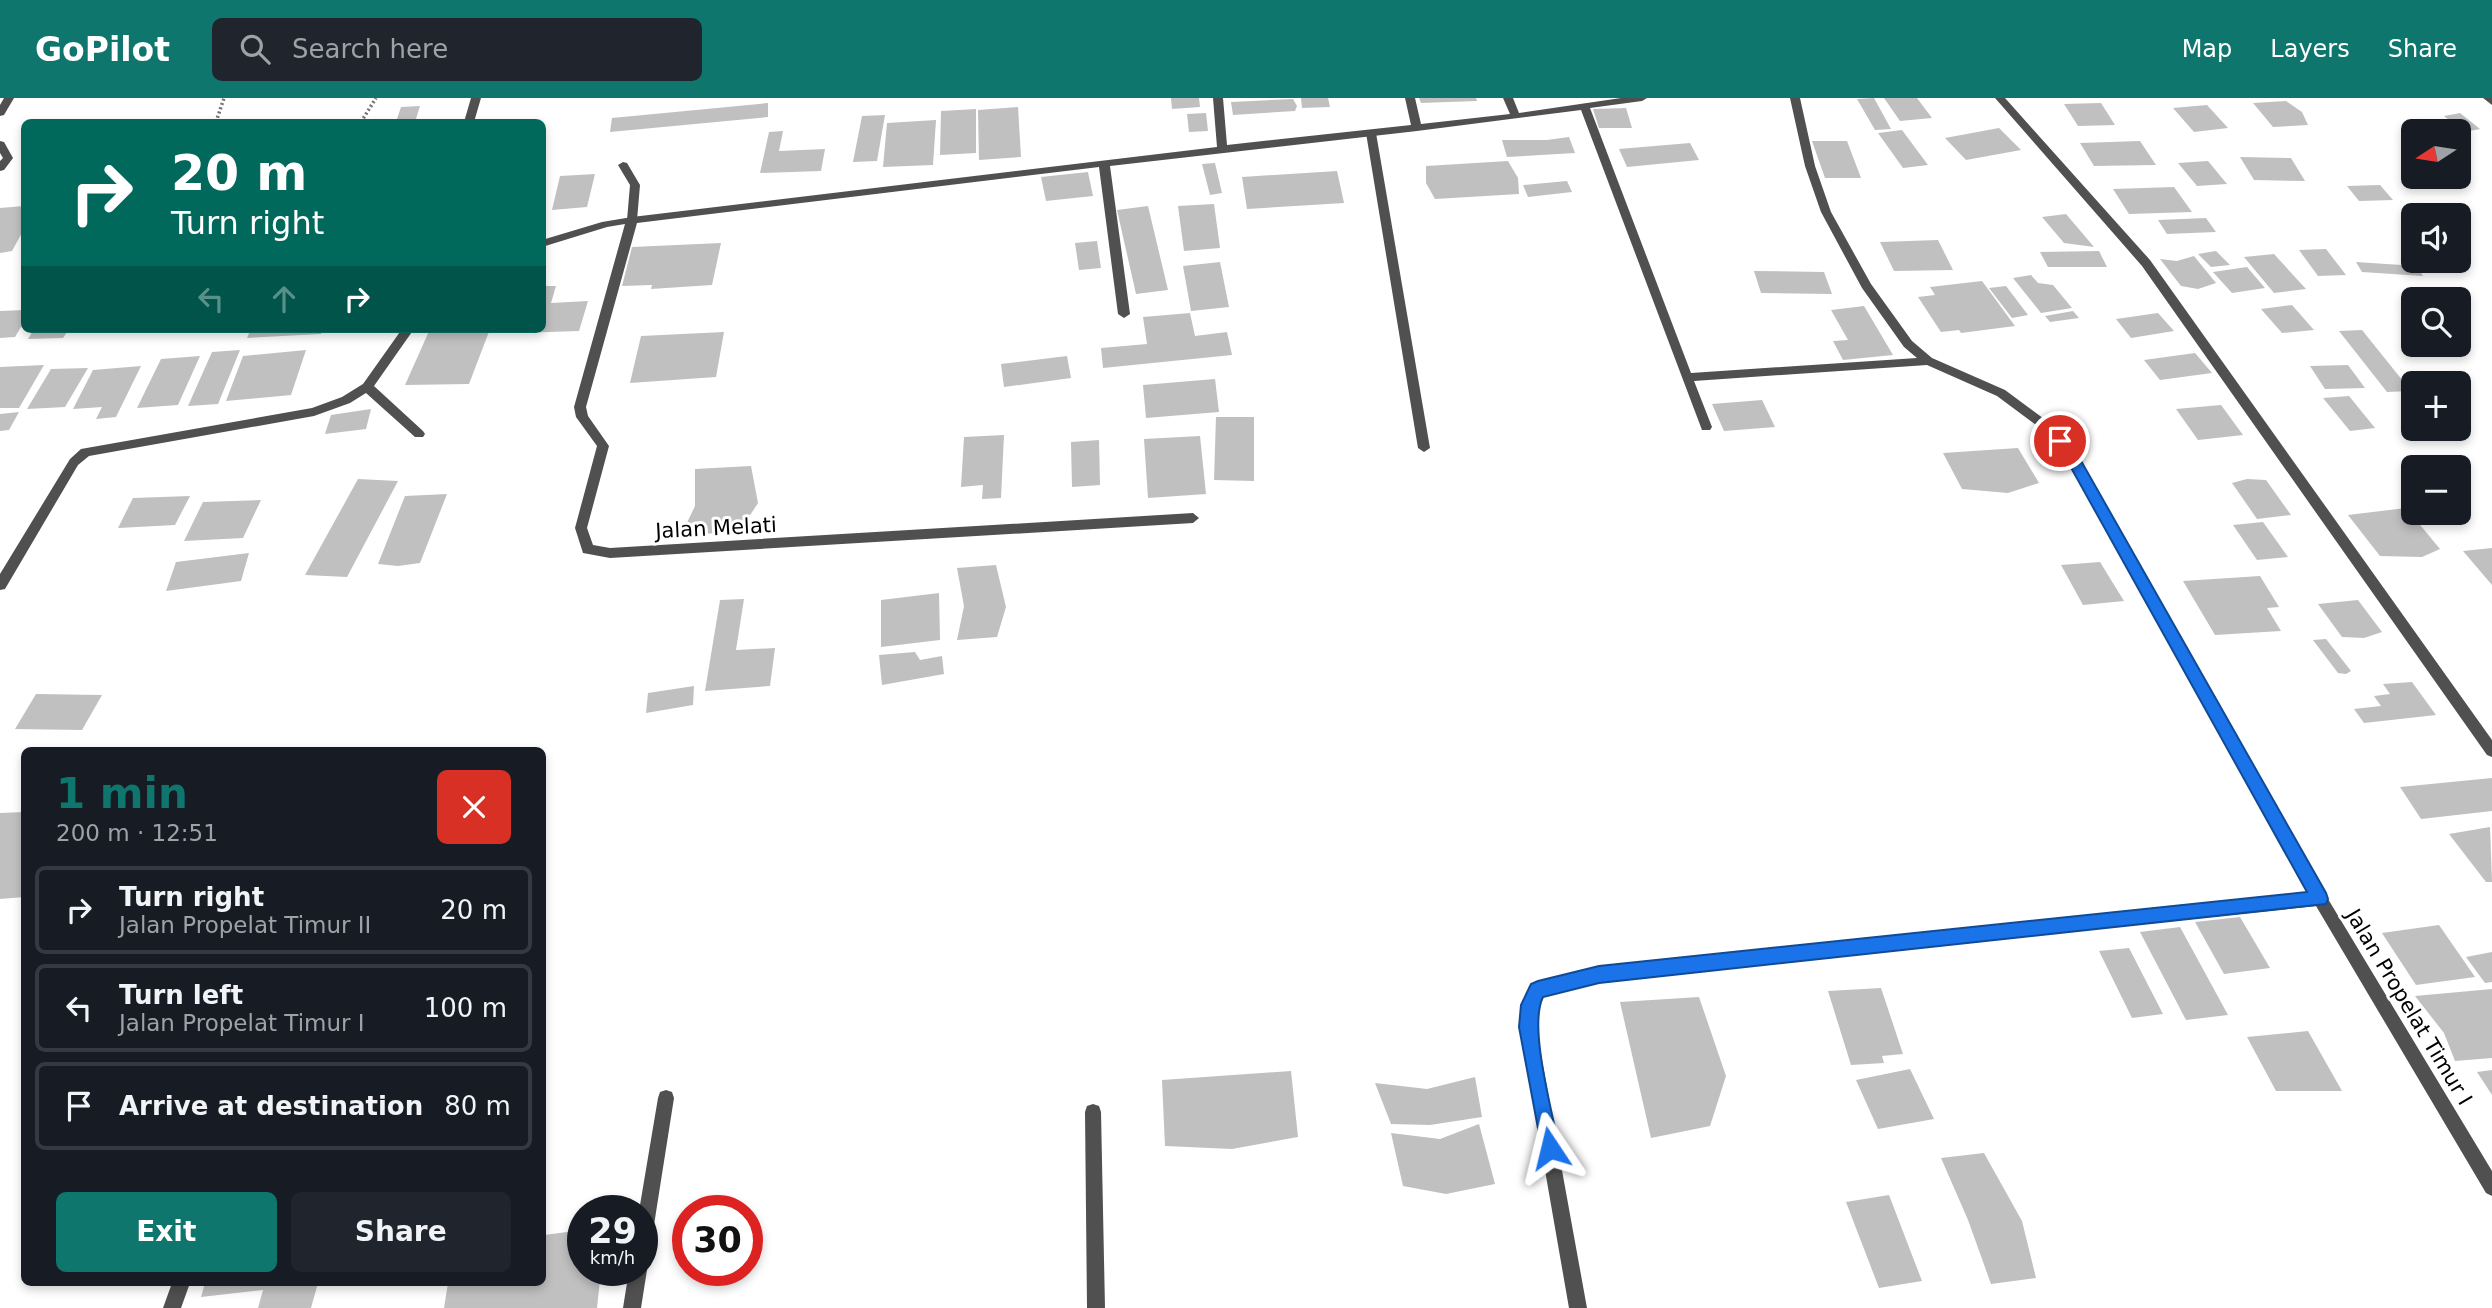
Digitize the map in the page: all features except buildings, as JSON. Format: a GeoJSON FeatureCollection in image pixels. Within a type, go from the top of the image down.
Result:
{"type":"FeatureCollection","features":[{"type":"Feature","properties":{"kind":"street"},"geometry":{"type":"LineString","coordinates":[[0,113],[9,98]]}},
{"type":"Feature","properties":{"kind":"street"},"geometry":{"type":"LineString","coordinates":[[470,119],[476,98]]}},
{"type":"Feature","properties":{"kind":"street"},"geometry":{"type":"LineString","coordinates":[[1217,98],[1222,149]]}},
{"type":"Feature","properties":{"kind":"street"},"geometry":{"type":"LineString","coordinates":[[1410,98],[1417,128]]}},
{"type":"Feature","properties":{"kind":"street"},"geometry":{"type":"LineString","coordinates":[[1508,98],[1516,117]]}},
{"type":"Feature","properties":{"kind":"street"},"geometry":{"type":"LineString","coordinates":[[546,243],[606,224],[632,220],[1222,149],[1516,117],[1642,98]]}},
{"type":"Feature","properties":{"kind":"street","name":"Jalan Propelat Timur I"},"geometry":{"type":"LineString","coordinates":[[1795,98],[1810,166],[1826,212],[1866,285],[1908,344],[1928,361],[2001,393],[2050,430],[2069,452],[2320,899],[2492,1187]]}},
{"type":"Feature","properties":{"kind":"street"},"geometry":{"type":"LineString","coordinates":[[2000,98],[2146,263],[2492,751]]}},
{"type":"Feature","properties":{"kind":"street"},"geometry":{"type":"LineString","coordinates":[[2488,98],[2492,102]]}},
{"type":"Feature","properties":{"kind":"street"},"geometry":{"type":"LineString","coordinates":[[1585,107],[1706,427]]}},
{"type":"Feature","properties":{"kind":"street"},"geometry":{"type":"LineString","coordinates":[[1371,133],[1424,448]]}},
{"type":"Feature","properties":{"kind":"street"},"geometry":{"type":"LineString","coordinates":[[0,144],[8,158],[0,168]]}},
{"type":"Feature","properties":{"kind":"street"},"geometry":{"type":"LineString","coordinates":[[1104,163],[1124,314]]}},
{"type":"Feature","properties":{"kind":"street"},"geometry":{"type":"LineString","coordinates":[[623,165],[635,185],[632,220]]}},
{"type":"Feature","properties":{"kind":"street","name":"Jalan Melati"},"geometry":{"type":"LineString","coordinates":[[632,220],[580,407],[582,417],[603,446],[581,528],[588,549],[610,553],[1193,518]]}},
{"type":"Feature","properties":{"kind":"street"},"geometry":{"type":"LineString","coordinates":[[0,586],[74,462],[85,452],[314,412],[346,400],[367,387],[405,333]]}},
{"type":"Feature","properties":{"kind":"street"},"geometry":{"type":"LineString","coordinates":[[1688,377],[1928,361]]}},
{"type":"Feature","properties":{"kind":"street"},"geometry":{"type":"LineString","coordinates":[[367,387],[419,434]]}},
{"type":"Feature","properties":{"kind":"street"},"geometry":{"type":"LineString","coordinates":[[1578,1308],[1528,1027],[1530,1005],[1538,990],[1599,974],[2320,899]]}},
{"type":"Feature","properties":{"kind":"street"},"geometry":{"type":"LineString","coordinates":[[650,1195],[666,1098]]}},
{"type":"Feature","properties":{"kind":"street"},"geometry":{"type":"LineString","coordinates":[[1093,1112],[1096,1308]]}},
{"type":"Feature","properties":{"kind":"street"},"geometry":{"type":"LineString","coordinates":[[172,1308],[180,1286]]}},
{"type":"Feature","properties":{"kind":"street"},"geometry":{"type":"LineString","coordinates":[[632,1308],[635,1286]]}},
{"type":"Feature","properties":{"kind":"path"},"geometry":{"type":"LineString","coordinates":[[217,119],[224,98]]}},
{"type":"Feature","properties":{"kind":"path"},"geometry":{"type":"LineString","coordinates":[[363,119],[376,98]]}},
{"type":"Feature","properties":{"kind":"route"},"geometry":{"type":"LineString","coordinates":[[1550,1148],[1528,1027],[1530,1005],[1538,990],[1599,974],[2320,899],[2069,452],[2060,441]]}}]}
